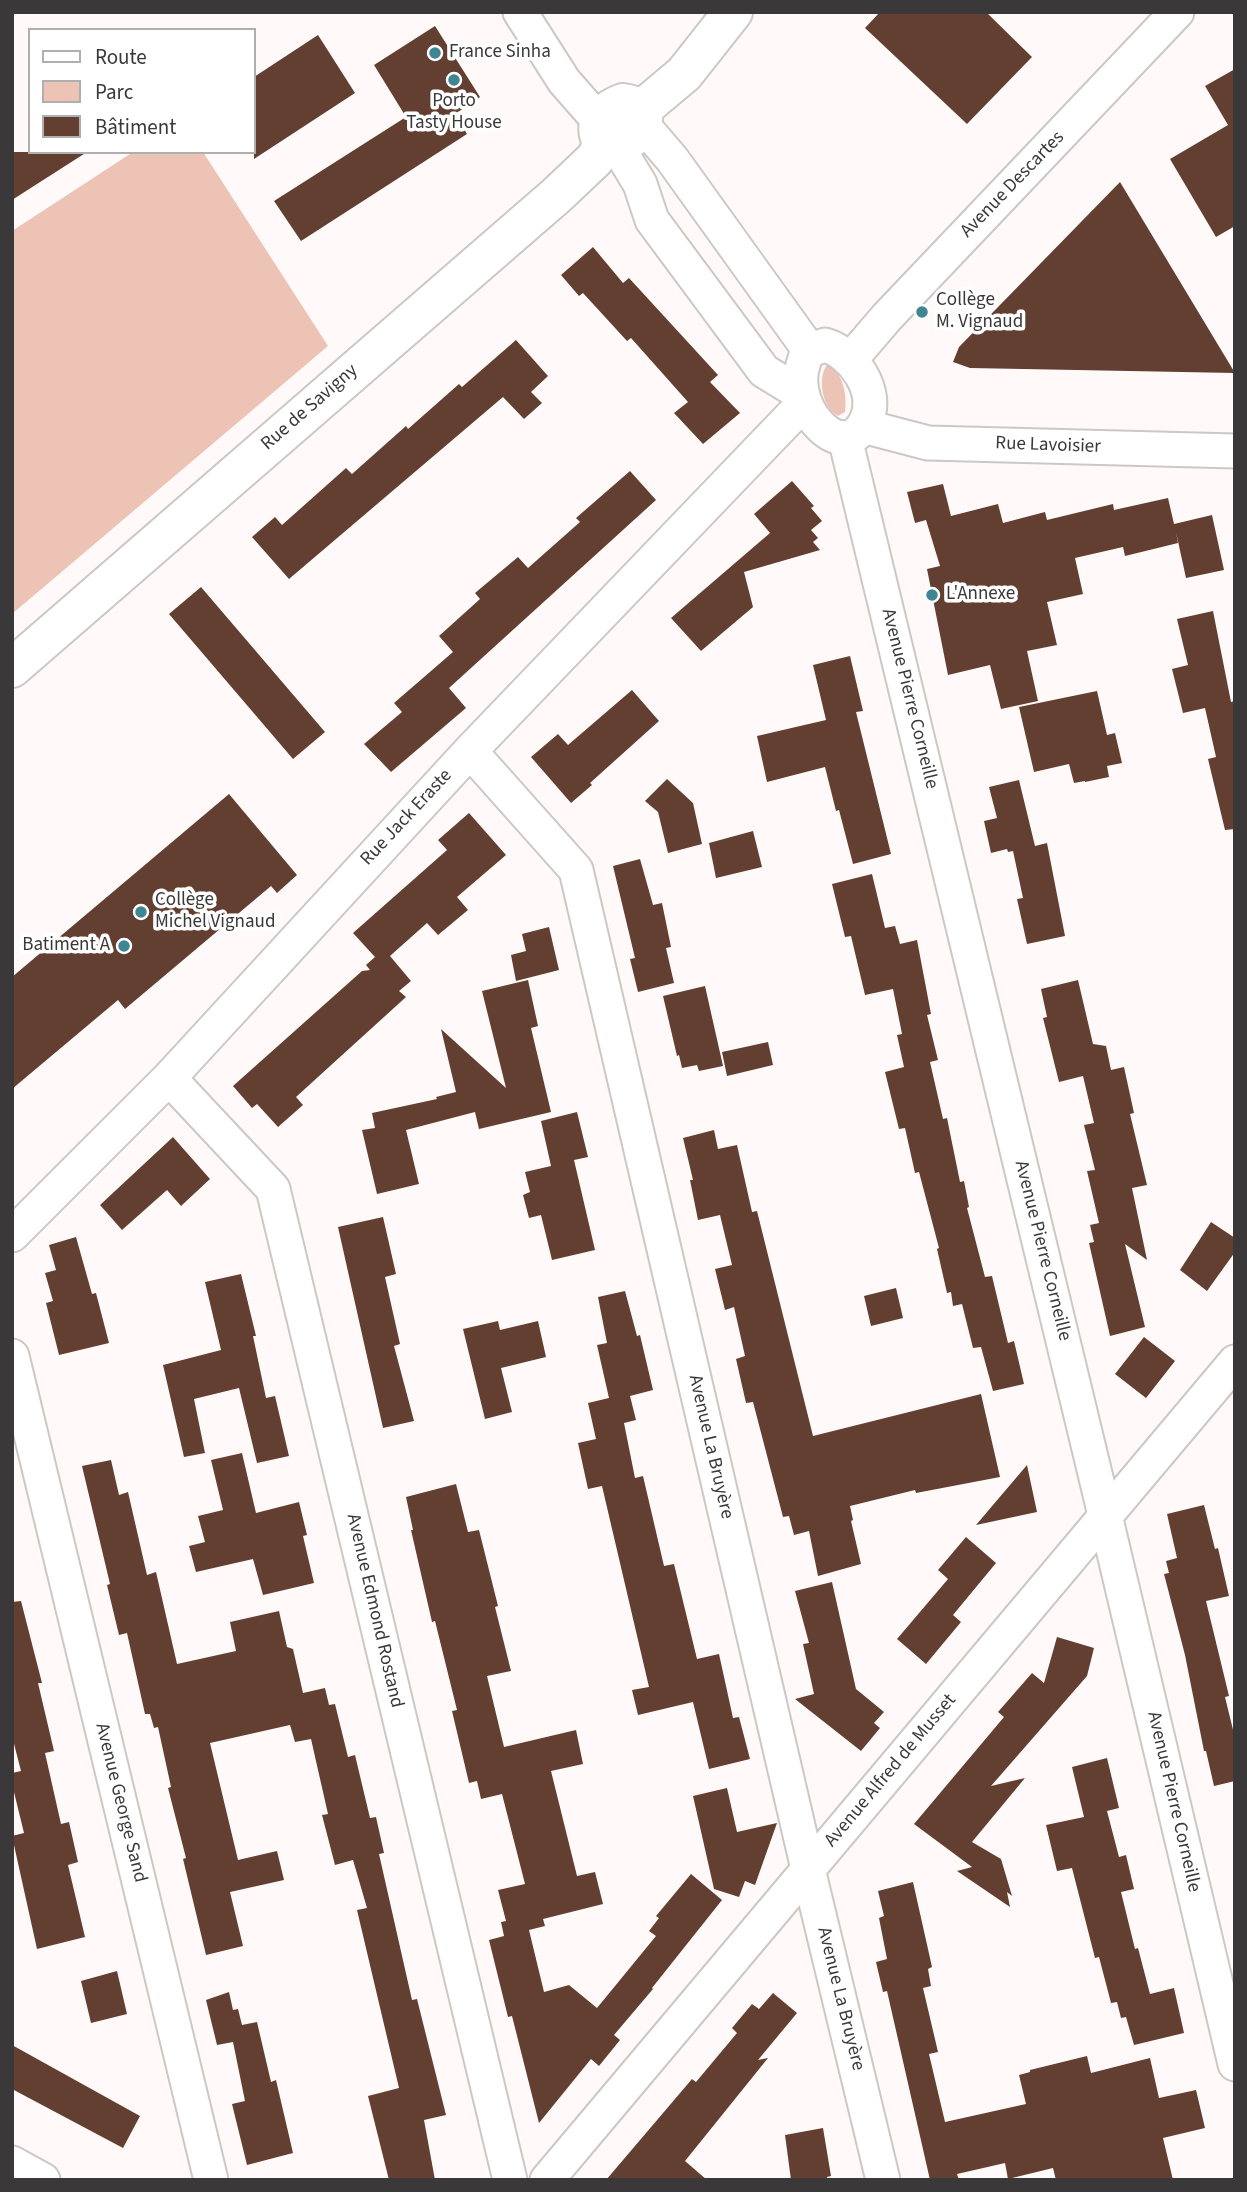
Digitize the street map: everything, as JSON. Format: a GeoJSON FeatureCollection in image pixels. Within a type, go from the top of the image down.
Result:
{"type":"FeatureCollection","features":[{"type":"Feature","properties":{"kind":"street"},"geometry":{"type":"LineString","coordinates":[[520,12],[564,81],[621,129],[672,159],[810,351]]}},
{"type":"Feature","properties":{"kind":"street","name":"Rue de Savigny"},"geometry":{"type":"LineString","coordinates":[[12,668],[556,195],[621,129],[684,74],[733,12]]}},
{"type":"Feature","properties":{"kind":"street","name":"Avenue Descartes"},"geometry":{"type":"LineString","coordinates":[[851,359],[887,317],[1177,12]]}},
{"type":"Feature","properties":{"kind":"street"},"geometry":{"type":"LineString","coordinates":[[621,129],[652,220],[764,371],[802,398],[822,429],[840,438],[854,432],[868,416],[869,395],[851,359],[825,345],[810,351],[799,376],[802,398]]}},
{"type":"Feature","properties":{"kind":"street","name":"Rue Jack Eraste"},"geometry":{"type":"LineString","coordinates":[[12,1235],[169,1078],[470,751],[802,398]]}},
{"type":"Feature","properties":{"kind":"street","name":"Rue Lavoisier"},"geometry":{"type":"LineString","coordinates":[[854,432],[928,443],[1235,451]]}},
{"type":"Feature","properties":{"kind":"street","name":"Avenue Pierre Corneille"},"geometry":{"type":"LineString","coordinates":[[854,432],[1235,2064]]}},
{"type":"Feature","properties":{"kind":"street","name":"Avenue La Bruyère"},"geometry":{"type":"LineString","coordinates":[[470,751],[576,870],[883,2180]]}},
{"type":"Feature","properties":{"kind":"street","name":"Avenue Edmond Rostand"},"geometry":{"type":"LineString","coordinates":[[169,1078],[273,1189],[510,2180]]}},
{"type":"Feature","properties":{"kind":"street"},"geometry":{"type":"LineString","coordinates":[[12,1356],[20,1433]]}},
{"type":"Feature","properties":{"kind":"street","name":"Avenue Alfred de Musset"},"geometry":{"type":"LineString","coordinates":[[547,2180],[1235,1362]]}},
{"type":"Feature","properties":{"kind":"street","name":"Avenue George Sand"},"geometry":{"type":"LineString","coordinates":[[20,1433],[211,2180]]}},
{"type":"Feature","properties":{"kind":"street"},"geometry":{"type":"LineString","coordinates":[[12,2163],[43,2180]]}},
{"type":"Feature","properties":{"kind":"green space"},"geometry":{"type":"Polygon","coordinates":[[[130,154],[204,154],[328,346],[12,614],[12,231],[130,154]]]}},
{"type":"Feature","properties":{"kind":"green space"},"geometry":{"type":"Polygon","coordinates":[[[827,365],[841,379],[845,392],[845,412],[838,416],[828,406],[823,392],[822,377],[827,365]]]}},
{"type":"Feature","properties":{"kind":"building"},"geometry":{"type":"Polygon","coordinates":[[[880,12],[986,12],[1032,57],[967,124],[865,28],[880,12]]]}},
{"type":"Feature","properties":{"kind":"building"},"geometry":{"type":"Polygon","coordinates":[[[435,26],[480,97],[455,114],[467,134],[301,241],[274,201],[406,117],[374,65],[435,26]]]}},
{"type":"Feature","properties":{"kind":"building"},"geometry":{"type":"Polygon","coordinates":[[[318,35],[355,93],[254,159],[256,76],[318,35]]]}},
{"type":"Feature","properties":{"kind":"building"},"geometry":{"type":"Polygon","coordinates":[[[1235,69],[1235,226],[1216,237],[1170,159],[1228,125],[1205,86],[1235,69]]]}},
{"type":"Feature","properties":{"kind":"building"},"geometry":{"type":"Polygon","coordinates":[[[12,152],[84,154],[12,200],[12,152]]]}},
{"type":"Feature","properties":{"kind":"building"},"geometry":{"type":"Polygon","coordinates":[[[1120,182],[1235,373],[970,368],[953,362],[959,347],[1120,182]]]}},
{"type":"Feature","properties":{"kind":"building"},"geometry":{"type":"Polygon","coordinates":[[[593,247],[623,283],[629,278],[718,375],[710,382],[740,413],[703,444],[674,413],[688,402],[631,338],[627,341],[583,293],[579,296],[561,275],[593,247]]]}},
{"type":"Feature","properties":{"kind":"building"},"geometry":{"type":"Polygon","coordinates":[[[516,340],[548,376],[531,392],[542,403],[524,419],[503,397],[289,579],[252,537],[275,517],[282,525],[346,468],[352,474],[406,426],[408,429],[459,384],[462,387],[516,340]]]}},
{"type":"Feature","properties":{"kind":"building"},"geometry":{"type":"Polygon","coordinates":[[[630,471],[656,500],[449,688],[466,708],[391,772],[364,744],[402,712],[394,703],[453,652],[439,636],[480,599],[475,593],[518,557],[528,568],[580,522],[576,518],[630,471]]]}},
{"type":"Feature","properties":{"kind":"building"},"geometry":{"type":"Polygon","coordinates":[[[792,481],[814,506],[811,508],[822,521],[811,530],[818,538],[813,542],[820,550],[744,572],[753,607],[701,651],[671,618],[770,533],[754,514],[792,481]]]}},
{"type":"Feature","properties":{"kind":"building"},"geometry":{"type":"Polygon","coordinates":[[[943,484],[951,516],[998,504],[1003,523],[1045,512],[1047,520],[1113,504],[1114,510],[1168,498],[1174,524],[1212,515],[1224,570],[1186,578],[1176,532],[1178,543],[1125,556],[1123,547],[1075,558],[1083,594],[1047,602],[1057,645],[1027,651],[1038,701],[1001,709],[990,665],[948,675],[927,569],[940,566],[926,520],[915,523],[907,492],[943,484]]]}},
{"type":"Feature","properties":{"kind":"building"},"geometry":{"type":"Polygon","coordinates":[[[201,587],[325,732],[293,759],[169,614],[201,587]]]}},
{"type":"Feature","properties":{"kind":"building"},"geometry":{"type":"Polygon","coordinates":[[[1213,611],[1231,702],[1235,701],[1235,829],[1225,830],[1208,759],[1216,757],[1205,708],[1183,713],[1172,669],[1188,665],[1177,619],[1213,611]]]}},
{"type":"Feature","properties":{"kind":"building"},"geometry":{"type":"Polygon","coordinates":[[[850,656],[863,711],[856,712],[891,854],[853,864],[825,767],[767,782],[757,736],[826,720],[813,665],[850,656]]]}},
{"type":"Feature","properties":{"kind":"building"},"geometry":{"type":"Polygon","coordinates":[[[632,690],[659,721],[571,803],[531,757],[558,734],[568,745],[632,690]]]}},
{"type":"Feature","properties":{"kind":"building"},"geometry":{"type":"Polygon","coordinates":[[[1097,691],[1107,735],[1115,733],[1122,763],[1107,766],[1109,777],[1085,782],[1074,783],[1069,764],[1034,772],[1019,707],[1097,691]]]}},
{"type":"Feature","properties":{"kind":"building"},"geometry":{"type":"Polygon","coordinates":[[[667,779],[693,803],[702,844],[668,853],[658,812],[645,801],[667,779]]]}},
{"type":"Feature","properties":{"kind":"building"},"geometry":{"type":"Polygon","coordinates":[[[1019,780],[1035,846],[1047,843],[1065,936],[1027,944],[1017,899],[1023,898],[1013,851],[1008,852],[1007,849],[991,853],[984,821],[997,818],[989,787],[1019,780]]]}},
{"type":"Feature","properties":{"kind":"building","name":"Batiment A"},"geometry":{"type":"Polygon","coordinates":[[[229,794],[297,875],[277,893],[271,886],[125,1009],[118,1000],[12,1089],[12,977],[229,794]]]}},
{"type":"Feature","properties":{"kind":"building"},"geometry":{"type":"Polygon","coordinates":[[[469,813],[506,855],[457,897],[468,910],[438,935],[427,923],[390,956],[411,981],[399,991],[406,997],[296,1097],[303,1105],[278,1127],[257,1104],[252,1108],[233,1086],[362,971],[370,970],[366,965],[375,957],[353,933],[447,850],[438,840],[469,813]]]}},
{"type":"Feature","properties":{"kind":"building"},"geometry":{"type":"Polygon","coordinates":[[[753,831],[762,867],[716,878],[709,843],[753,831]]]}},
{"type":"Feature","properties":{"kind":"building"},"geometry":{"type":"Polygon","coordinates":[[[640,859],[653,905],[662,903],[671,947],[666,948],[674,983],[638,992],[630,959],[635,958],[613,866],[640,859]]]}},
{"type":"Feature","properties":{"kind":"building"},"geometry":{"type":"Polygon","coordinates":[[[872,874],[885,928],[895,926],[900,944],[917,940],[931,1014],[927,1015],[938,1060],[930,1062],[943,1119],[947,1118],[960,1182],[964,1181],[967,1208],[985,1277],[992,1276],[1008,1343],[1014,1341],[1024,1384],[993,1391],[981,1347],[973,1348],[962,1304],[953,1306],[951,1292],[947,1293],[937,1249],[939,1248],[919,1172],[915,1173],[905,1128],[899,1129],[885,1072],[904,1067],[897,1035],[902,1034],[893,989],[865,995],[851,936],[845,937],[832,884],[872,874]]]}},
{"type":"Feature","properties":{"kind":"building"},"geometry":{"type":"Polygon","coordinates":[[[549,927],[559,970],[516,981],[511,955],[526,951],[522,934],[549,927]]]}},
{"type":"Feature","properties":{"kind":"building"},"geometry":{"type":"Polygon","coordinates":[[[528,980],[538,1026],[531,1028],[551,1112],[479,1129],[475,1112],[406,1130],[419,1184],[377,1194],[362,1130],[375,1128],[372,1113],[437,1099],[436,1097],[456,1092],[441,1029],[506,1088],[482,991],[528,980]]]}},
{"type":"Feature","properties":{"kind":"building"},"geometry":{"type":"Polygon","coordinates":[[[1078,980],[1093,1044],[1106,1046],[1111,1070],[1124,1067],[1134,1113],[1130,1114],[1147,1185],[1132,1188],[1147,1260],[1125,1244],[1145,1327],[1110,1336],[1089,1243],[1094,1242],[1090,1225],[1099,1223],[1087,1171],[1095,1170],[1084,1125],[1094,1123],[1083,1076],[1059,1082],[1043,1018],[1047,1017],[1041,989],[1078,980]]]}},
{"type":"Feature","properties":{"kind":"building"},"geometry":{"type":"Polygon","coordinates":[[[705,986],[723,1066],[699,1071],[697,1065],[682,1068],[663,996],[705,986]]]}},
{"type":"Feature","properties":{"kind":"building"},"geometry":{"type":"Polygon","coordinates":[[[768,1042],[773,1065],[727,1076],[722,1052],[768,1042]]]}},
{"type":"Feature","properties":{"kind":"building"},"geometry":{"type":"Polygon","coordinates":[[[577,1112],[588,1157],[574,1160],[595,1250],[552,1260],[541,1215],[529,1218],[523,1195],[530,1192],[525,1172],[551,1166],[541,1121],[577,1112]]]}},
{"type":"Feature","properties":{"kind":"building"},"geometry":{"type":"Polygon","coordinates":[[[714,1130],[718,1149],[737,1145],[752,1212],[757,1211],[813,1436],[981,1394],[1000,1477],[916,1493],[915,1490],[850,1506],[861,1564],[818,1576],[809,1531],[794,1535],[789,1516],[783,1517],[753,1402],[746,1403],[736,1359],[745,1356],[734,1307],[725,1310],[715,1269],[732,1265],[720,1215],[698,1220],[690,1180],[693,1180],[683,1138],[714,1130]]]}},
{"type":"Feature","properties":{"kind":"building"},"geometry":{"type":"Polygon","coordinates":[[[173,1137],[210,1179],[181,1206],[167,1190],[122,1230],[100,1205],[173,1137]]]}},
{"type":"Feature","properties":{"kind":"building"},"geometry":{"type":"Polygon","coordinates":[[[383,1217],[396,1274],[385,1277],[400,1344],[394,1346],[414,1421],[383,1428],[338,1227],[383,1217]]]}},
{"type":"Feature","properties":{"kind":"building"},"geometry":{"type":"Polygon","coordinates":[[[1211,1222],[1235,1238],[1235,1252],[1207,1291],[1180,1270],[1211,1222]]]}},
{"type":"Feature","properties":{"kind":"building"},"geometry":{"type":"Polygon","coordinates":[[[76,1237],[92,1294],[96,1293],[109,1343],[59,1355],[46,1303],[53,1301],[45,1273],[56,1270],[49,1245],[76,1237]]]}},
{"type":"Feature","properties":{"kind":"building"},"geometry":{"type":"Polygon","coordinates":[[[241,1274],[256,1336],[253,1336],[266,1398],[275,1396],[289,1456],[257,1463],[239,1388],[194,1399],[205,1453],[184,1457],[163,1365],[221,1350],[205,1282],[241,1274]]]}},
{"type":"Feature","properties":{"kind":"building"},"geometry":{"type":"Polygon","coordinates":[[[896,1288],[903,1318],[871,1326],[864,1296],[896,1288]]]}},
{"type":"Feature","properties":{"kind":"building"},"geometry":{"type":"Polygon","coordinates":[[[625,1291],[637,1336],[640,1335],[653,1390],[630,1396],[636,1420],[624,1423],[635,1478],[643,1476],[664,1566],[674,1564],[697,1659],[719,1654],[733,1718],[739,1717],[750,1759],[709,1769],[693,1702],[638,1715],[632,1690],[649,1687],[602,1486],[588,1489],[578,1443],[596,1439],[588,1403],[609,1398],[597,1345],[607,1343],[598,1297],[625,1291]]]}},
{"type":"Feature","properties":{"kind":"building"},"geometry":{"type":"Polygon","coordinates":[[[498,1321],[500,1330],[538,1321],[546,1357],[501,1368],[512,1412],[485,1419],[463,1329],[498,1321]]]}},
{"type":"Feature","properties":{"kind":"building"},"geometry":{"type":"Polygon","coordinates":[[[1144,1337],[1175,1361],[1146,1398],[1115,1374],[1144,1337]]]}},
{"type":"Feature","properties":{"kind":"building"},"geometry":{"type":"Polygon","coordinates":[[[242,1453],[256,1513],[299,1502],[307,1535],[303,1536],[314,1583],[263,1595],[253,1559],[196,1572],[189,1546],[205,1542],[198,1516],[223,1510],[211,1460],[242,1453]]]}},
{"type":"Feature","properties":{"kind":"building"},"geometry":{"type":"Polygon","coordinates":[[[111,1460],[119,1495],[128,1492],[147,1575],[156,1572],[177,1664],[236,1651],[230,1622],[279,1611],[287,1647],[293,1649],[303,1693],[325,1688],[329,1705],[335,1704],[348,1757],[355,1755],[370,1818],[376,1817],[384,1853],[379,1854],[412,2000],[417,1999],[446,2115],[424,2120],[435,2180],[389,2180],[368,2096],[399,2088],[357,1910],[367,1908],[353,1860],[335,1865],[322,1815],[328,1814],[311,1739],[295,1742],[290,1725],[210,1743],[238,1860],[277,1851],[284,1880],[230,1892],[243,1946],[206,1955],[168,1788],[171,1787],[158,1727],[154,1728],[150,1714],[145,1714],[127,1633],[119,1635],[107,1585],[110,1584],[82,1466],[111,1460]]]}},
{"type":"Feature","properties":{"kind":"building"},"geometry":{"type":"Polygon","coordinates":[[[1027,1465],[1037,1512],[976,1525],[1027,1465]]]}},
{"type":"Feature","properties":{"kind":"building"},"geometry":{"type":"Polygon","coordinates":[[[456,1484],[468,1532],[479,1530],[511,1671],[487,1676],[504,1747],[576,1730],[583,1764],[551,1771],[577,1876],[595,1872],[603,1904],[543,1919],[545,1926],[529,1930],[544,1992],[569,1985],[597,2008],[656,1936],[649,1931],[659,1918],[656,1916],[691,1874],[722,1900],[614,2035],[620,2040],[599,2066],[591,2059],[539,2123],[512,2016],[508,2017],[489,1940],[504,1936],[501,1922],[506,1921],[498,1890],[525,1884],[502,1794],[481,1799],[477,1781],[469,1783],[452,1711],[457,1710],[435,1621],[432,1622],[406,1497],[456,1484]]]}},
{"type":"Feature","properties":{"kind":"building"},"geometry":{"type":"Polygon","coordinates":[[[1204,1505],[1215,1549],[1218,1548],[1229,1596],[1206,1601],[1229,1696],[1225,1697],[1235,1738],[1235,1781],[1214,1786],[1164,1574],[1169,1573],[1166,1561],[1177,1558],[1167,1514],[1204,1505]]]}},
{"type":"Feature","properties":{"kind":"building"},"geometry":{"type":"Polygon","coordinates":[[[966,1537],[996,1563],[953,1615],[961,1622],[926,1664],[897,1639],[948,1579],[938,1570],[966,1537]]]}},
{"type":"Feature","properties":{"kind":"building"},"geometry":{"type":"Polygon","coordinates":[[[832,1582],[856,1689],[884,1712],[874,1723],[880,1728],[861,1751],[795,1699],[814,1694],[803,1644],[809,1643],[795,1591],[832,1582]]]}},
{"type":"Feature","properties":{"kind":"building"},"geometry":{"type":"Polygon","coordinates":[[[21,1601],[42,1683],[38,1683],[54,1751],[45,1753],[61,1824],[69,1822],[78,1862],[68,1865],[85,1937],[37,1949],[12,1836],[24,1833],[12,1784],[12,1773],[21,1771],[12,1736],[12,1602],[21,1601]]]}},
{"type":"Feature","properties":{"kind":"building"},"geometry":{"type":"Polygon","coordinates":[[[1057,1637],[1094,1648],[1087,1676],[991,1786],[1025,1778],[972,1842],[1001,1859],[1012,1896],[1007,1892],[1010,1907],[957,1871],[972,1867],[914,1824],[1004,1717],[998,1712],[1032,1673],[1044,1683],[1057,1637]]]}},
{"type":"Feature","properties":{"kind":"building"},"geometry":{"type":"Polygon","coordinates":[[[1107,1758],[1119,1808],[1107,1811],[1119,1857],[1126,1855],[1134,1889],[1121,1892],[1135,1949],[1138,1948],[1150,1994],[1174,1988],[1184,2033],[1134,2045],[1126,2017],[1121,2018],[1117,2002],[1111,2003],[1099,1957],[1095,1958],[1072,1868],[1057,1871],[1046,1825],[1084,1817],[1072,1767],[1107,1758]]]}},
{"type":"Feature","properties":{"kind":"building"},"geometry":{"type":"Polygon","coordinates":[[[727,1788],[737,1832],[777,1823],[755,1885],[745,1881],[739,1897],[714,1889],[693,1796],[727,1788]]]}},
{"type":"Feature","properties":{"kind":"building"},"geometry":{"type":"Polygon","coordinates":[[[913,1882],[932,1967],[928,1969],[931,1986],[923,1988],[938,2052],[929,2054],[945,2122],[1026,2104],[1019,2075],[1030,2070],[1087,2056],[1091,2073],[1150,2058],[1159,2098],[1196,2090],[1205,2128],[1163,2138],[1173,2180],[1056,2180],[1053,2168],[1008,2179],[1005,2163],[957,2174],[959,2180],[930,2180],[887,1991],[883,1992],[876,1962],[887,1959],[879,1918],[884,1916],[878,1891],[913,1882]]]}},
{"type":"Feature","properties":{"kind":"building"},"geometry":{"type":"Polygon","coordinates":[[[117,1971],[127,2014],[91,2023],[81,1981],[117,1971]]]}},
{"type":"Feature","properties":{"kind":"building"},"geometry":{"type":"Polygon","coordinates":[[[229,1992],[233,2010],[238,2009],[242,2025],[257,2022],[271,2082],[276,2080],[293,2153],[247,2165],[232,2104],[245,2101],[233,2042],[217,2045],[206,2000],[229,1992]]]}},
{"type":"Feature","properties":{"kind":"building"},"geometry":{"type":"Polygon","coordinates":[[[773,1993],[797,2013],[758,2060],[768,2058],[685,2161],[707,2180],[606,2180],[692,2079],[696,2082],[737,2033],[732,2028],[752,2004],[759,2009],[773,1993]]]}},
{"type":"Feature","properties":{"kind":"building"},"geometry":{"type":"Polygon","coordinates":[[[12,2045],[140,2116],[123,2148],[12,2089],[12,2045]]]}},
{"type":"Feature","properties":{"kind":"building"},"geometry":{"type":"Polygon","coordinates":[[[823,2128],[831,2176],[827,2177],[827,2180],[791,2180],[785,2135],[823,2128]]]}},
{"type":"Feature","properties":{"kind":"place","name":"France Sinha"},"geometry":{"type":"Point","coordinates":[435,53]}},
{"type":"Feature","properties":{"kind":"place","name":"Porto Tasty House"},"geometry":{"type":"Point","coordinates":[454,80]}},
{"type":"Feature","properties":{"kind":"place","name":"Collège M. Vignaud"},"geometry":{"type":"Point","coordinates":[922,312]}},
{"type":"Feature","properties":{"kind":"place","name":"L'Annexe"},"geometry":{"type":"Point","coordinates":[932,595]}},
{"type":"Feature","properties":{"kind":"place","name":"Collège Michel Vignaud"},"geometry":{"type":"Point","coordinates":[141,912]}},
{"type":"Feature","properties":{"kind":"place","name":"Batiment A"},"geometry":{"type":"Point","coordinates":[124,946]}}]}
